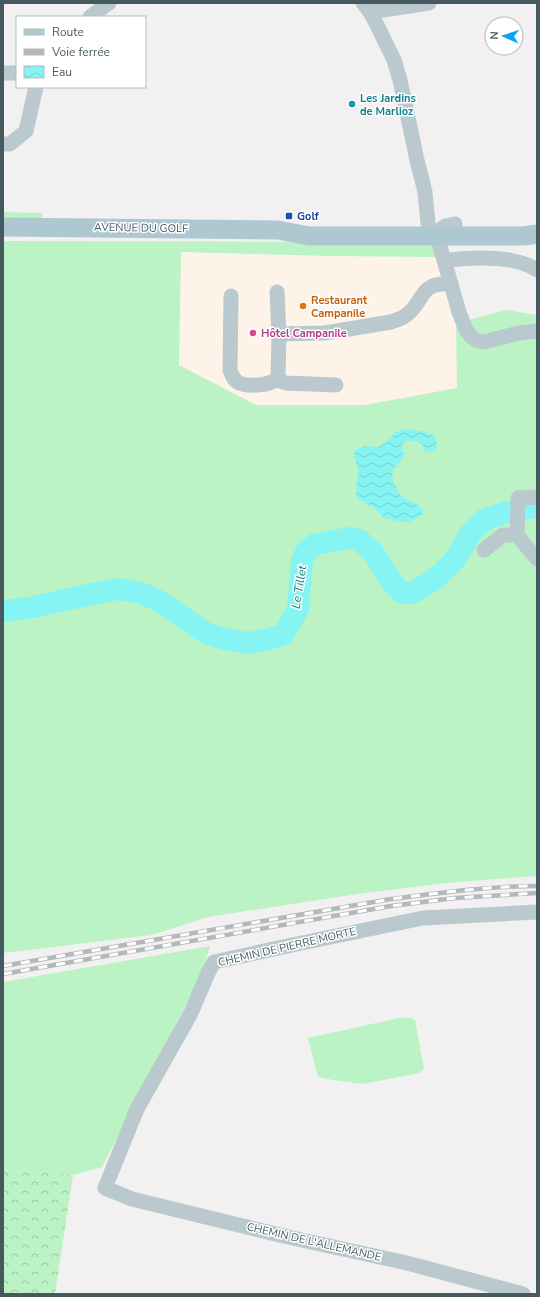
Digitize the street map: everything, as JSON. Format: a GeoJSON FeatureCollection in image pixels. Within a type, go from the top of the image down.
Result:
{"type":"FeatureCollection","features":[{"type":"Feature","properties":{"kind":"main road"},"geometry":{"type":"LineString","coordinates":[[432,230],[455,224],[532,227]]}},
{"type":"Feature","properties":{"kind":"main road","name":"AVENUE DU GOLF"},"geometry":{"type":"LineString","coordinates":[[3,227],[278,230],[309,236],[432,230]]}},
{"type":"Feature","properties":{"kind":"main road"},"geometry":{"type":"LineString","coordinates":[[432,230],[524,236],[532,227]]}},
{"type":"Feature","properties":{"kind":"street"},"geometry":{"type":"LineString","coordinates":[[91,16],[109,3]]}},
{"type":"Feature","properties":{"kind":"street"},"geometry":{"type":"LineString","coordinates":[[429,3],[366,8],[394,60],[400,80],[432,230],[446,265],[462,323],[471,337],[475,340],[484,342],[519,333],[537,331]]}},
{"type":"Feature","properties":{"kind":"street"},"geometry":{"type":"LineString","coordinates":[[3,73],[16,73]]}},
{"type":"Feature","properties":{"kind":"street"},"geometry":{"type":"LineString","coordinates":[[3,144],[10,144],[26,131],[36,88]]}},
{"type":"Feature","properties":{"kind":"street"},"geometry":{"type":"LineString","coordinates":[[446,265],[449,260],[460,258],[489,258],[523,262],[537,270]]}},
{"type":"Feature","properties":{"kind":"street"},"geometry":{"type":"LineString","coordinates":[[279,334],[326,333],[391,322],[408,314],[430,287],[439,283],[451,284]]}},
{"type":"Feature","properties":{"kind":"street"},"geometry":{"type":"LineString","coordinates":[[277,292],[279,334],[277,380]]}},
{"type":"Feature","properties":{"kind":"street"},"geometry":{"type":"LineString","coordinates":[[231,296],[230,370],[232,376],[238,382],[249,384],[269,383],[277,380],[286,383],[336,385]]}},
{"type":"Feature","properties":{"kind":"street"},"geometry":{"type":"LineString","coordinates":[[537,497],[518,498],[517,535],[537,559]]}},
{"type":"Feature","properties":{"kind":"street"},"geometry":{"type":"LineString","coordinates":[[484,550],[504,535],[517,535]]}},
{"type":"Feature","properties":{"kind":"street","name":"CHEMIN DE PIERRE MORTE"},"geometry":{"type":"LineString","coordinates":[[105,1188],[137,1109],[191,1013],[214,962],[292,944],[423,918],[537,912]]}},
{"type":"Feature","properties":{"kind":"street","name":"CHEMIN DE L'ALLEMANDE"},"geometry":{"type":"LineString","coordinates":[[105,1188],[132,1199],[288,1237],[407,1263],[523,1294]]}},
{"type":"Feature","properties":{"kind":"shaded area"},"geometry":{"type":"Polygon","coordinates":[[[181,252],[441,257],[456,323],[457,388],[365,405],[256,405],[179,367],[181,252]]]}},
{"type":"Feature","properties":{"kind":"green space"},"geometry":{"type":"Polygon","coordinates":[[[3,212],[43,213],[41,219],[3,219],[3,212]]]}},
{"type":"Feature","properties":{"kind":"green space"},"geometry":{"type":"Polygon","coordinates":[[[3,241],[433,242],[441,257],[181,252],[179,365],[256,405],[365,405],[457,388],[456,323],[507,310],[537,315],[537,876],[447,883],[364,893],[208,917],[152,935],[3,953],[3,241]]]}},
{"type":"Feature","properties":{"kind":"green space"},"geometry":{"type":"Polygon","coordinates":[[[210,946],[203,972],[102,1167],[73,1175],[3,1170],[3,982],[210,946]]]}},
{"type":"Feature","properties":{"kind":"green space"},"geometry":{"type":"Polygon","coordinates":[[[399,1018],[411,1018],[415,1020],[424,1069],[420,1073],[363,1084],[318,1077],[308,1038],[399,1018]]]}},
{"type":"Feature","properties":{"kind":"green space"},"geometry":{"type":"Polygon","coordinates":[[[3,1170],[73,1175],[55,1294],[3,1294],[3,1170]]]}},
{"type":"Feature","properties":{"kind":"water"},"geometry":{"type":"Polygon","coordinates":[[[408,429],[422,431],[435,436],[437,444],[436,450],[429,452],[425,451],[422,444],[418,442],[411,441],[404,442],[403,444],[402,448],[404,457],[393,469],[392,476],[400,495],[418,505],[423,510],[422,515],[409,522],[400,522],[384,518],[373,507],[359,500],[356,495],[358,471],[354,455],[356,449],[366,446],[378,447],[396,432],[408,429]]]}},
{"type":"Feature","properties":{"kind":"waterway","name":"Le Tillet"},"geometry":{"type":"LineString","coordinates":[[528,508],[537,506]]}},
{"type":"Feature","properties":{"kind":"waterway","name":"Le Tillet"},"geometry":{"type":"LineString","coordinates":[[3,611],[28,608],[116,589],[140,593],[156,599],[206,633],[224,639],[248,643],[265,640],[283,635],[298,609],[302,562],[306,552],[315,544],[350,538],[359,540],[373,552],[393,584],[403,593],[412,593],[434,580],[454,561],[471,533],[484,520],[507,512]]}},
{"type":"Feature","properties":{"kind":"railway"},"geometry":{"type":"LineString","coordinates":[[3,966],[391,899],[445,892],[537,886]]}},
{"type":"Feature","properties":{"kind":"railway"},"geometry":{"type":"LineString","coordinates":[[3,974],[391,906],[455,898],[537,893]]}},
{"type":"Feature","properties":{"kind":"place","name":"Les Jardins de Marlioz"},"geometry":{"type":"Point","coordinates":[352,104]}},
{"type":"Feature","properties":{"kind":"place","name":"Golf"},"geometry":{"type":"Point","coordinates":[289,216]}},
{"type":"Feature","properties":{"kind":"place","name":"Restaurant Campanile"},"geometry":{"type":"Point","coordinates":[303,306]}},
{"type":"Feature","properties":{"kind":"place","name":"Hôtel Campanile"},"geometry":{"type":"Point","coordinates":[253,333]}}]}
